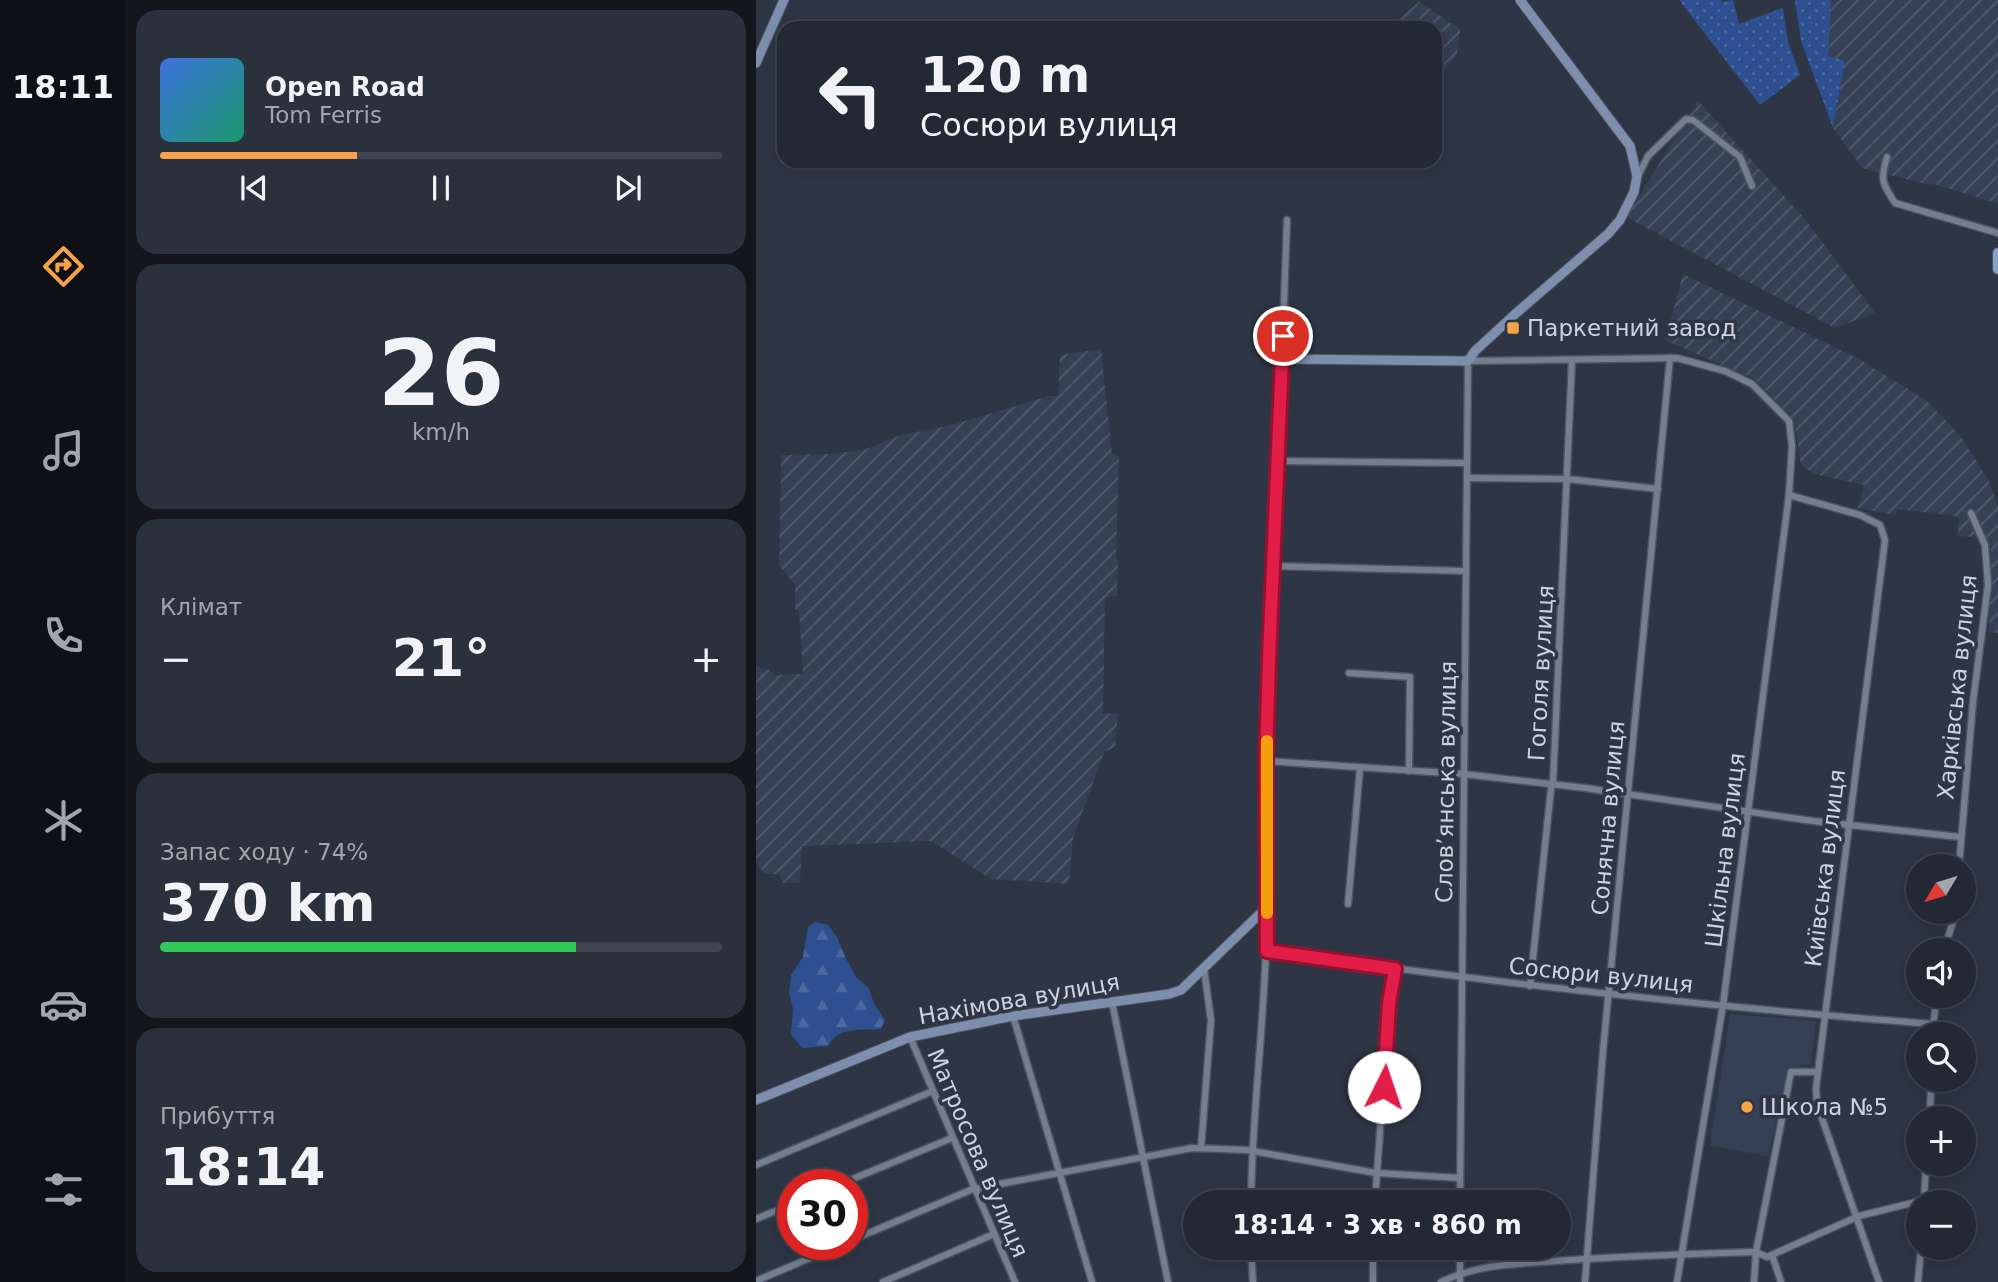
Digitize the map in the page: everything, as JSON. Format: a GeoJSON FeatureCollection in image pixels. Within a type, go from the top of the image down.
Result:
{"type":"FeatureCollection","features":[{"type":"Feature","properties":{"kind":"main road"},"geometry":{"type":"LineString","coordinates":[[1998,253],[1998,269]]}},
{"type":"Feature","properties":{"kind":"street"},"geometry":{"type":"LineString","coordinates":[[756,63],[784,0]]}},
{"type":"Feature","properties":{"kind":"street"},"geometry":{"type":"LineString","coordinates":[[1520,0],[1630,146],[1637,176]]}},
{"type":"Feature","properties":{"kind":"street"},"geometry":{"type":"LineString","coordinates":[[1468,361],[1512,316],[1608,234],[1620,220],[1648,156],[1686,119],[1693,120],[1740,157],[1752,186]]}},
{"type":"Feature","properties":{"kind":"street"},"geometry":{"type":"LineString","coordinates":[[1886,157],[1881,177],[1895,203],[1998,233]]}},
{"type":"Feature","properties":{"kind":"street"},"geometry":{"type":"LineString","coordinates":[[1251,1190],[1267,951],[1266,761],[1287,220]]}},
{"type":"Feature","properties":{"kind":"street"},"geometry":{"type":"LineString","coordinates":[[1282,359],[1468,361],[1670,358]]}},
{"type":"Feature","properties":{"kind":"street","name":"Шкільна вулиця"},"geometry":{"type":"LineString","coordinates":[[1670,358],[1724,371],[1752,384],[1789,421],[1792,446],[1789,495],[1723,1005],[1684,1254],[1677,1282]]}},
{"type":"Feature","properties":{"kind":"street","name":"Сонячна вулиця"},"geometry":{"type":"LineString","coordinates":[[1585,1282],[1603,1051],[1670,358]]}},
{"type":"Feature","properties":{"kind":"street","name":"Гоголя вулиця"},"geometry":{"type":"LineString","coordinates":[[1530,986],[1553,784],[1572,360]]}},
{"type":"Feature","properties":{"kind":"street","name":"Слов’янська вулиця"},"geometry":{"type":"LineString","coordinates":[[1460,1190],[1468,361]]}},
{"type":"Feature","properties":{"kind":"street"},"geometry":{"type":"LineString","coordinates":[[1278,461],[1467,463]]}},
{"type":"Feature","properties":{"kind":"street"},"geometry":{"type":"LineString","coordinates":[[1467,478],[1567,479],[1658,489]]}},
{"type":"Feature","properties":{"kind":"street","name":"Київська вулиця"},"geometry":{"type":"LineString","coordinates":[[1789,495],[1860,515],[1880,525],[1885,540],[1824,1016],[1817,1104],[1878,1282]]}},
{"type":"Feature","properties":{"kind":"street","name":"Харківська вулиця"},"geometry":{"type":"LineString","coordinates":[[1959,854],[1988,585],[1985,545],[1970,513]]}},
{"type":"Feature","properties":{"kind":"street"},"geometry":{"type":"LineString","coordinates":[[1272,566],[1466,572]]}},
{"type":"Feature","properties":{"kind":"street"},"geometry":{"type":"LineString","coordinates":[[1349,673],[1410,677],[1409,771]]}},
{"type":"Feature","properties":{"kind":"street"},"geometry":{"type":"LineString","coordinates":[[1266,761],[1463,774],[1960,837]]}},
{"type":"Feature","properties":{"kind":"street"},"geometry":{"type":"LineString","coordinates":[[1348,904],[1360,768]]}},
{"type":"Feature","properties":{"kind":"street","name":"Нахімова вулиця"},"geometry":{"type":"LineString","coordinates":[[756,1100],[910,1037],[1013,1016],[1181,990],[1267,907]]}},
{"type":"Feature","properties":{"kind":"street","name":"Сосюри вулиця"},"geometry":{"type":"LineString","coordinates":[[1267,951],[1462,979],[1906,1022]]}},
{"type":"Feature","properties":{"kind":"street"},"geometry":{"type":"LineString","coordinates":[[1201,1148],[1211,1020],[1204,969]]}},
{"type":"Feature","properties":{"kind":"street"},"geometry":{"type":"LineString","coordinates":[[1375,1190],[1389,1003],[1395,969]]}},
{"type":"Feature","properties":{"kind":"street"},"geometry":{"type":"LineString","coordinates":[[1112,1002],[1168,1282]]}},
{"type":"Feature","properties":{"kind":"street"},"geometry":{"type":"LineString","coordinates":[[1013,1016],[1092,1282]]}},
{"type":"Feature","properties":{"kind":"street","name":"Матросова вулиця"},"geometry":{"type":"LineString","coordinates":[[910,1037],[1015,1282]]}},
{"type":"Feature","properties":{"kind":"street"},"geometry":{"type":"LineString","coordinates":[[1754,1282],[1756,1252],[1791,1072],[1818,1072]]}},
{"type":"Feature","properties":{"kind":"street"},"geometry":{"type":"LineString","coordinates":[[756,1166],[933,1091]]}},
{"type":"Feature","properties":{"kind":"street"},"geometry":{"type":"LineString","coordinates":[[868,1173],[952,1138]]}},
{"type":"Feature","properties":{"kind":"street"},"geometry":{"type":"LineString","coordinates":[[868,1233],[973,1189],[1144,1155],[1201,1148],[1247,1150],[1376,1172],[1460,1178]]}},
{"type":"Feature","properties":{"kind":"street"},"geometry":{"type":"LineString","coordinates":[[1441,1282],[1482,1266],[1684,1254],[1756,1252],[1767,1257],[1859,1216],[1906,1205]]}},
{"type":"Feature","properties":{"kind":"street"},"geometry":{"type":"LineString","coordinates":[[756,1219],[777,1210]]}},
{"type":"Feature","properties":{"kind":"street"},"geometry":{"type":"LineString","coordinates":[[883,1282],[994,1234]]}},
{"type":"Feature","properties":{"kind":"street"},"geometry":{"type":"LineString","coordinates":[[1772,1255],[1782,1282]]}},
{"type":"Feature","properties":{"kind":"street"},"geometry":{"type":"LineString","coordinates":[[756,1281],[805,1260]]}},
{"type":"Feature","properties":{"kind":"street"},"geometry":{"type":"LineString","coordinates":[[1252,1260],[1253,1282]]}},
{"type":"Feature","properties":{"kind":"street"},"geometry":{"type":"LineString","coordinates":[[1373,1260],[1373,1282]]}},
{"type":"Feature","properties":{"kind":"street"},"geometry":{"type":"LineString","coordinates":[[1460,1260],[1460,1282]]}},
{"type":"Feature","properties":{"kind":"street"},"geometry":{"type":"LineString","coordinates":[[1918,1282],[1920,1260]]}},
{"type":"Feature","properties":{"kind":"shaded area"},"geometry":{"type":"Polygon","coordinates":[[[1831,0],[1998,0],[1998,204],[1934,184],[1862,168],[1833,128],[1845,61],[1827,57],[1831,0]]]}},
{"type":"Feature","properties":{"kind":"shaded area"},"geometry":{"type":"Polygon","coordinates":[[[1419,2],[1460,29],[1457,55],[1442,74],[1442,21],[1396,21],[1419,2]]]}},
{"type":"Feature","properties":{"kind":"shaded area"},"geometry":{"type":"Polygon","coordinates":[[[1698,101],[1805,219],[1875,313],[1835,328],[1626,217],[1698,101]]]}},
{"type":"Feature","properties":{"kind":"shaded area"},"geometry":{"type":"Polygon","coordinates":[[[1683,274],[1857,358],[1926,400],[1962,438],[1989,481],[1998,506],[1998,633],[1989,632],[1991,546],[1973,537],[1957,536],[1960,517],[1897,509],[1895,515],[1858,508],[1864,485],[1814,474],[1801,465],[1794,420],[1756,380],[1665,340],[1683,274]]]}},
{"type":"Feature","properties":{"kind":"shaded area"},"geometry":{"type":"Polygon","coordinates":[[[1101,349],[1112,454],[1119,457],[1117,596],[1105,598],[1103,714],[1118,713],[1115,747],[1104,752],[1073,838],[1069,884],[991,879],[931,841],[802,846],[800,883],[783,883],[780,875],[764,873],[756,862],[756,666],[769,670],[774,675],[803,674],[799,611],[795,609],[795,585],[779,565],[781,455],[864,450],[901,435],[948,426],[1049,396],[1058,396],[1060,355],[1101,349]]]}},
{"type":"Feature","properties":{"kind":"shaded area","name":"Школа №5"},"geometry":{"type":"Polygon","coordinates":[[[1730,1014],[1816,1021],[1811,1064],[1788,1068],[1768,1156],[1710,1146],[1730,1014]]]}},
{"type":"Feature","properties":{"kind":"green space"},"geometry":{"type":"Polygon","coordinates":[[[1679,0],[1733,0],[1739,24],[1783,8],[1788,42],[1800,75],[1760,105],[1679,0]]]}},
{"type":"Feature","properties":{"kind":"green space"},"geometry":{"type":"Polygon","coordinates":[[[1795,0],[1831,0],[1828,56],[1845,61],[1833,128],[1801,41],[1795,0]]]}},
{"type":"Feature","properties":{"kind":"green space"},"geometry":{"type":"Polygon","coordinates":[[[815,922],[828,925],[837,937],[846,959],[857,978],[869,988],[874,1004],[885,1020],[881,1029],[845,1032],[833,1039],[828,1046],[802,1048],[791,1034],[793,1009],[789,993],[791,975],[803,957],[808,927],[815,922]]]}},
{"type":"Feature","properties":{"kind":"slow traffic"},"geometry":{"type":"LineString","coordinates":[[1267,741],[1267,913]]}},
{"type":"Feature","properties":{"kind":"place","name":"Паркетний завод"},"geometry":{"type":"Point","coordinates":[1513,328]}},
{"type":"Feature","properties":{"kind":"place","name":"Школа №5"},"geometry":{"type":"Point","coordinates":[1747,1107]}},
{"type":"Feature","properties":{"kind":"route"},"geometry":{"type":"LineString","coordinates":[[1283,336],[1266,761],[1267,951],[1395,969],[1389,1003],[1384,1087]]}}]}
